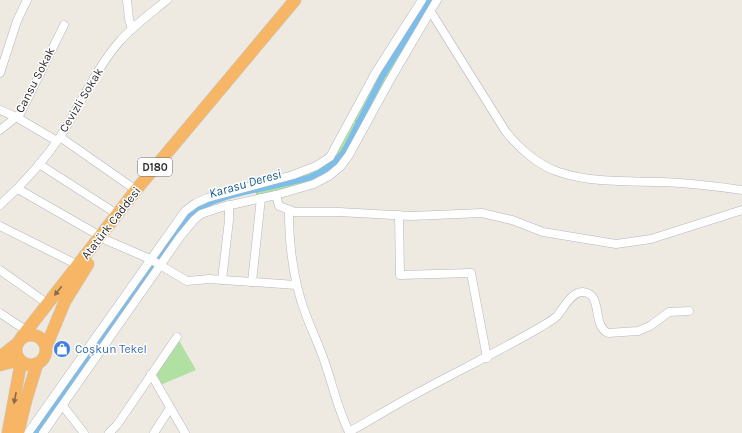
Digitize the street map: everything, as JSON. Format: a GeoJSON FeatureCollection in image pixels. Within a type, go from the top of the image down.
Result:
{"type":"FeatureCollection","features":[{"type":"Feature","properties":{"kind":"highway","name":"Atatürk Caddesi"},"geometry":{"type":"LineString","coordinates":[[18,433],[37,364],[45,357],[46,347],[59,313],[70,292],[118,214],[136,190],[295,0]]}},
{"type":"Feature","properties":{"kind":"highway","name":"Atatürk Caddesi"},"geometry":{"type":"LineString","coordinates":[[0,357],[22,337],[78,265],[103,238],[304,0]]}},
{"type":"Feature","properties":{"kind":"highway"},"geometry":{"type":"LineString","coordinates":[[8,433],[20,361],[16,351],[22,337],[36,336],[43,341],[46,347]]}},
{"type":"Feature","properties":{"kind":"highway"},"geometry":{"type":"LineString","coordinates":[[0,365],[20,361],[30,365],[37,364]]}},
{"type":"Feature","properties":{"kind":"street"},"geometry":{"type":"LineString","coordinates":[[0,73],[17,21],[27,0]]}},
{"type":"Feature","properties":{"kind":"street"},"geometry":{"type":"LineString","coordinates":[[127,0],[129,19],[132,29]]}},
{"type":"Feature","properties":{"kind":"street","name":"Cevizli Sokak"},"geometry":{"type":"LineString","coordinates":[[0,206],[18,189],[58,139],[105,60],[132,29],[167,0]]}},
{"type":"Feature","properties":{"kind":"street"},"geometry":{"type":"LineString","coordinates":[[28,433],[179,218],[196,203],[219,194],[293,175],[316,166],[330,157],[376,72],[422,0]]}},
{"type":"Feature","properties":{"kind":"street"},"geometry":{"type":"LineString","coordinates":[[43,433],[194,220],[201,214],[229,205],[276,195],[321,181],[345,162],[390,80],[438,0]]}},
{"type":"Feature","properties":{"kind":"street"},"geometry":{"type":"LineString","coordinates":[[431,12],[506,132],[518,145],[553,170],[566,174],[598,179],[699,184],[742,190]]}},
{"type":"Feature","properties":{"kind":"street","name":"Cansu Sokak"},"geometry":{"type":"LineString","coordinates":[[0,130],[20,114],[64,25]]}},
{"type":"Feature","properties":{"kind":"street"},"geometry":{"type":"LineString","coordinates":[[0,110],[58,139],[136,190]]}},
{"type":"Feature","properties":{"kind":"street"},"geometry":{"type":"LineString","coordinates":[[39,164],[118,214]]}},
{"type":"Feature","properties":{"kind":"street"},"geometry":{"type":"LineString","coordinates":[[18,189],[103,238],[150,260],[188,281],[222,280],[296,285]]}},
{"type":"Feature","properties":{"kind":"street"},"geometry":{"type":"LineString","coordinates":[[276,195],[277,204],[289,211],[399,215],[482,213],[512,220],[543,232],[616,244],[651,240],[742,210]]}},
{"type":"Feature","properties":{"kind":"street"},"geometry":{"type":"LineString","coordinates":[[252,282],[260,198]]}},
{"type":"Feature","properties":{"kind":"street"},"geometry":{"type":"LineString","coordinates":[[222,280],[229,220],[229,205]]}},
{"type":"Feature","properties":{"kind":"street"},"geometry":{"type":"LineString","coordinates":[[289,211],[290,252],[296,285],[306,315],[325,362],[342,417],[349,432],[423,390],[487,358],[553,319],[574,295],[580,292],[588,293],[594,298],[600,325],[608,333],[638,331],[650,326],[669,312],[689,311]]}},
{"type":"Feature","properties":{"kind":"street"},"geometry":{"type":"LineString","coordinates":[[399,215],[400,274],[471,274],[487,358]]}},
{"type":"Feature","properties":{"kind":"street"},"geometry":{"type":"LineString","coordinates":[[0,226],[78,265]]}},
{"type":"Feature","properties":{"kind":"street"},"geometry":{"type":"LineString","coordinates":[[0,270],[48,304]]}},
{"type":"Feature","properties":{"kind":"street"},"geometry":{"type":"LineString","coordinates":[[0,313],[22,337]]}},
{"type":"Feature","properties":{"kind":"street"},"geometry":{"type":"LineString","coordinates":[[109,433],[117,425],[177,337]]}},
{"type":"Feature","properties":{"kind":"street"},"geometry":{"type":"LineString","coordinates":[[151,374],[185,433]]}},
{"type":"Feature","properties":{"kind":"street"},"geometry":{"type":"LineString","coordinates":[[63,406],[84,433]]}},
{"type":"Feature","properties":{"kind":"street"},"geometry":{"type":"LineString","coordinates":[[154,433],[170,408]]}},
{"type":"Feature","properties":{"kind":"green space"},"geometry":{"type":"Polygon","coordinates":[[[422,0],[437,0],[355,146],[329,176],[257,199],[255,185],[322,164],[422,0]]]}},
{"type":"Feature","properties":{"kind":"green space"},"geometry":{"type":"Polygon","coordinates":[[[177,337],[196,370],[158,386],[151,374],[177,337]]]}},
{"type":"Feature","properties":{"kind":"waterway","name":"Karasu Deresi"},"geometry":{"type":"LineString","coordinates":[[36,433],[189,215],[201,207],[230,196],[311,177],[333,164],[344,152],[383,75],[430,0]]}},
{"type":"Feature","properties":{"kind":"place","name":"Coşkun Tekel"},"geometry":{"type":"Point","coordinates":[62,349]}}]}
